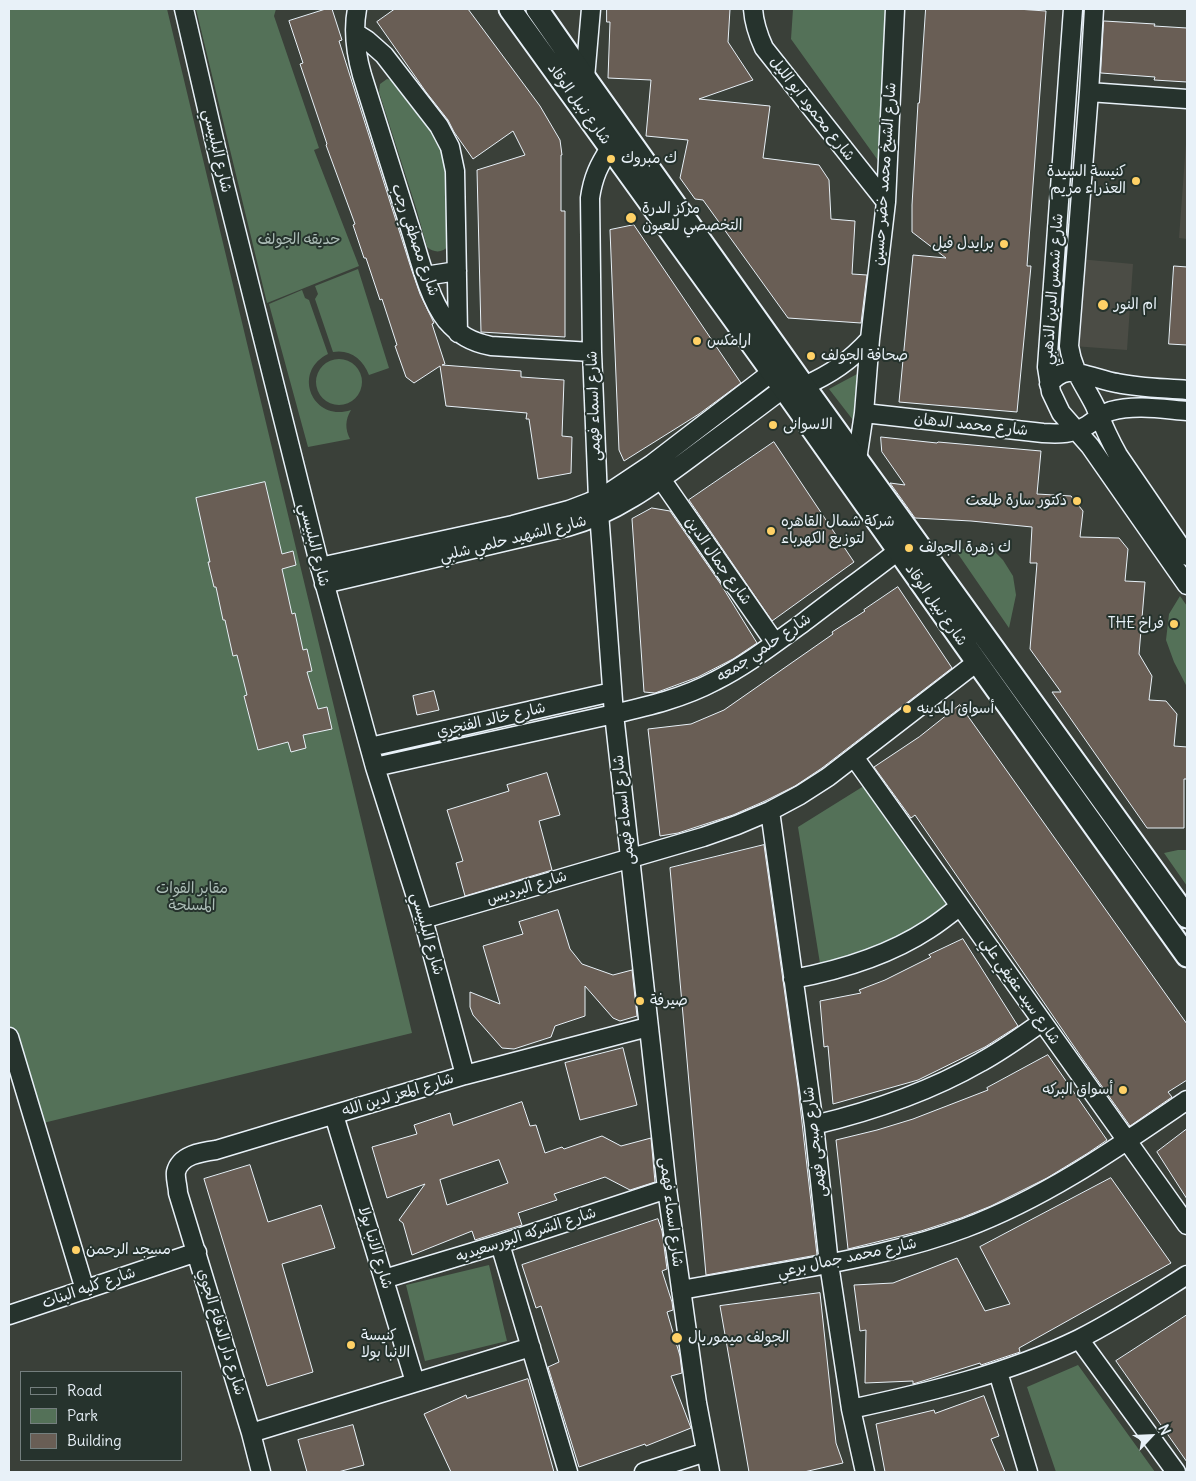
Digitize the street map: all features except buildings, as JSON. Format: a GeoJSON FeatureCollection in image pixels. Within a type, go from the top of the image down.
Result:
{"type":"FeatureCollection","features":[{"type":"Feature","properties":{"kind":"street","name":"شارع البلبيسي"},"geometry":{"type":"LineString","coordinates":[[184,9],[223,178],[322,576],[375,767],[424,919],[465,1075]]}},
{"type":"Feature","properties":{"kind":"street","name":"شارع مصطفي رجب"},"geometry":{"type":"LineString","coordinates":[[357,9],[356,48],[362,74],[425,276],[444,318],[458,333],[468,339],[490,346],[592,352]]}},
{"type":"Feature","properties":{"kind":"street","name":"شارع نبيل الوقاد"},"geometry":{"type":"LineString","coordinates":[[510,9],[610,148],[787,382],[857,460],[1187,917]]}},
{"type":"Feature","properties":{"kind":"street","name":"شارع نبيل الوقاد"},"geometry":{"type":"LineString","coordinates":[[538,9],[898,551],[1187,956]]}},
{"type":"Feature","properties":{"kind":"street"},"geometry":{"type":"LineString","coordinates":[[585,78],[591,9]]}},
{"type":"Feature","properties":{"kind":"street","name":"شارع محمود ابو الليل"},"geometry":{"type":"LineString","coordinates":[[753,9],[754,20],[764,48],[886,202]]}},
{"type":"Feature","properties":{"kind":"street","name":"شارع الشيخ محمد خضر حسين"},"geometry":{"type":"LineString","coordinates":[[857,460],[864,413],[870,339],[886,202],[895,9]]}},
{"type":"Feature","properties":{"kind":"street","name":"شارع شمس الدين الذهبي"},"geometry":{"type":"LineString","coordinates":[[1073,9],[1047,368],[1049,384],[1055,403],[1061,413],[1090,446],[1187,585]]}},
{"type":"Feature","properties":{"kind":"street","name":"شارع شمس الدين الذهبي"},"geometry":{"type":"LineString","coordinates":[[1094,9],[1069,346],[1076,372],[1090,396],[1110,441],[1187,556]]}},
{"type":"Feature","properties":{"kind":"street"},"geometry":{"type":"LineString","coordinates":[[356,33],[367,40],[384,56],[439,126],[450,147],[455,171],[458,333]]}},
{"type":"Feature","properties":{"kind":"street"},"geometry":{"type":"LineString","coordinates":[[1089,92],[1187,99]]}},
{"type":"Feature","properties":{"kind":"street","name":"شارع اسماء فهمى"},"geometry":{"type":"LineString","coordinates":[[610,148],[598,166],[590,198],[592,352],[598,499],[612,692],[667,1189],[710,1472]]}},
{"type":"Feature","properties":{"kind":"street"},"geometry":{"type":"LineString","coordinates":[[425,276],[457,271]]}},
{"type":"Feature","properties":{"kind":"street"},"geometry":{"type":"LineString","coordinates":[[787,382],[822,378],[840,368],[870,339]]}},
{"type":"Feature","properties":{"kind":"street"},"geometry":{"type":"LineString","coordinates":[[1049,384],[1060,374],[1076,372],[1119,384],[1187,390]]}},
{"type":"Feature","properties":{"kind":"street","name":"شارع الشهيد حلمي شلبي"},"geometry":{"type":"LineString","coordinates":[[322,576],[569,510],[598,499],[787,382]]}},
{"type":"Feature","properties":{"kind":"street","name":"شارع الشهيد حلمي شلبي"},"geometry":{"type":"LineString","coordinates":[[322,576],[568,528],[599,517],[661,479],[787,382]]}},
{"type":"Feature","properties":{"kind":"street"},"geometry":{"type":"LineString","coordinates":[[1077,431],[1116,410],[1133,408],[1187,411]]}},
{"type":"Feature","properties":{"kind":"street","name":"شارع محمد الدهان"},"geometry":{"type":"LineString","coordinates":[[864,413],[1043,433],[1063,434],[1077,431]]}},
{"type":"Feature","properties":{"kind":"street","name":"شارع جمال الدين"},"geometry":{"type":"LineString","coordinates":[[661,479],[775,643]]}},
{"type":"Feature","properties":{"kind":"street","name":"شارع حلمي جمعه"},"geometry":{"type":"LineString","coordinates":[[614,714],[650,706],[691,692],[745,664],[898,551]]}},
{"type":"Feature","properties":{"kind":"street","name":"شارع البرديس"},"geometry":{"type":"LineString","coordinates":[[424,919],[703,837],[770,811],[828,777],[977,662]]}},
{"type":"Feature","properties":{"kind":"street","name":"شارع خالد الفنجري"},"geometry":{"type":"LineString","coordinates":[[370,747],[612,692]]}},
{"type":"Feature","properties":{"kind":"street","name":"شارع خالد الفنجري"},"geometry":{"type":"LineString","coordinates":[[375,767],[614,714]]}},
{"type":"Feature","properties":{"kind":"street","name":"شارع سيد عفيفي علي"},"geometry":{"type":"LineString","coordinates":[[854,757],[1187,1225]]}},
{"type":"Feature","properties":{"kind":"street"},"geometry":{"type":"LineString","coordinates":[[1061,778],[1079,767]]}},
{"type":"Feature","properties":{"kind":"street","name":"شارع صبحى فهمى"},"geometry":{"type":"LineString","coordinates":[[770,811],[814,1125],[829,1264],[851,1409],[865,1472]]}},
{"type":"Feature","properties":{"kind":"street"},"geometry":{"type":"LineString","coordinates":[[793,979],[829,972],[864,962],[889,951],[929,929],[960,906]]}},
{"type":"Feature","properties":{"kind":"street"},"geometry":{"type":"LineString","coordinates":[[814,1125],[875,1109],[917,1093],[982,1061],[1042,1022]]}},
{"type":"Feature","properties":{"kind":"street","name":"شارع المعز لدين الله"},"geometry":{"type":"LineString","coordinates":[[178,1193],[176,1172],[183,1160],[196,1153],[216,1150],[465,1075],[648,1027]]}},
{"type":"Feature","properties":{"kind":"street"},"geometry":{"type":"LineString","coordinates":[[9,1037],[85,1290]]}},
{"type":"Feature","properties":{"kind":"street","name":"شارع محمد جمال برعي"},"geometry":{"type":"LineString","coordinates":[[681,1290],[877,1255],[965,1228],[1049,1190],[1187,1100]]}},
{"type":"Feature","properties":{"kind":"street","name":"شارع الانبا بولا"},"geometry":{"type":"LineString","coordinates":[[334,1115],[415,1382]]}},
{"type":"Feature","properties":{"kind":"street","name":"شارع الشركه البورسعيديه"},"geometry":{"type":"LineString","coordinates":[[384,1279],[500,1244],[667,1189]]}},
{"type":"Feature","properties":{"kind":"street","name":"شارع دار الدفاع الجوي"},"geometry":{"type":"LineString","coordinates":[[178,1193],[251,1433],[260,1472]]}},
{"type":"Feature","properties":{"kind":"street"},"geometry":{"type":"LineString","coordinates":[[500,1244],[568,1472]]}},
{"type":"Feature","properties":{"kind":"street","name":"شارع كليه البنات"},"geometry":{"type":"LineString","coordinates":[[9,1315],[197,1252]]}},
{"type":"Feature","properties":{"kind":"street"},"geometry":{"type":"LineString","coordinates":[[851,1409],[926,1392],[998,1372],[1039,1356],[1079,1339],[1187,1275]]}},
{"type":"Feature","properties":{"kind":"street"},"geometry":{"type":"LineString","coordinates":[[1079,1339],[1176,1472]]}},
{"type":"Feature","properties":{"kind":"street"},"geometry":{"type":"LineString","coordinates":[[251,1433],[531,1347]]}},
{"type":"Feature","properties":{"kind":"street"},"geometry":{"type":"LineString","coordinates":[[998,1372],[1028,1472]]}},
{"type":"Feature","properties":{"kind":"street"},"geometry":{"type":"LineString","coordinates":[[644,1472],[706,1452]]}},
{"type":"Feature","properties":{"kind":"shaded area"},"geometry":{"type":"Polygon","coordinates":[[[1187,130],[1187,239],[1179,238],[1187,130]]]}},
{"type":"Feature","properties":{"kind":"shaded area","name":"ام النور"},"geometry":{"type":"Polygon","coordinates":[[[1079,259],[1133,264],[1127,350],[1073,346],[1079,259]]]}},
{"type":"Feature","properties":{"kind":"green space","name":"مقابر القوات المسلحة"},"geometry":{"type":"Polygon","coordinates":[[[9,9],[167,9],[412,1033],[39,1124],[9,1026],[9,9]]]}},
{"type":"Feature","properties":{"kind":"green space","name":"حديقه الجولف"},"geometry":{"type":"Polygon","coordinates":[[[196,9],[276,9],[274,16],[319,148],[314,150],[359,266],[267,303],[196,9]]]}},
{"type":"Feature","properties":{"kind":"green space"},"geometry":{"type":"Polygon","coordinates":[[[793,9],[889,9],[882,166],[791,39],[793,9]]]}},
{"type":"Feature","properties":{"kind":"green space"},"geometry":{"type":"Polygon","coordinates":[[[387,79],[395,81],[436,132],[448,154],[449,246],[441,251],[435,251],[427,247],[379,92],[380,84],[387,79]]]}},
{"type":"Feature","properties":{"kind":"green space"},"geometry":{"type":"Polygon","coordinates":[[[358,269],[389,368],[369,375],[363,364],[355,356],[345,352],[333,352],[315,299],[318,294],[315,286],[358,269]]]}},
{"type":"Feature","properties":{"kind":"green space"},"geometry":{"type":"Polygon","coordinates":[[[302,290],[305,298],[309,300],[328,354],[317,362],[311,372],[309,383],[311,394],[317,403],[326,409],[338,412],[351,410],[346,424],[350,439],[308,447],[269,304],[302,290]]]}},
{"type":"Feature","properties":{"kind":"green space"},"geometry":{"type":"Polygon","coordinates":[[[335,359],[343,359],[352,363],[358,369],[362,382],[358,395],[352,401],[343,405],[335,405],[326,401],[320,395],[316,386],[316,378],[320,369],[326,363],[335,359]]]}},
{"type":"Feature","properties":{"kind":"green space"},"geometry":{"type":"Polygon","coordinates":[[[859,373],[853,420],[829,389],[859,373]]]}},
{"type":"Feature","properties":{"kind":"green space"},"geometry":{"type":"Polygon","coordinates":[[[971,547],[992,549],[1003,560],[1013,576],[1016,595],[1009,628],[956,551],[971,547]]]}},
{"type":"Feature","properties":{"kind":"green space"},"geometry":{"type":"Polygon","coordinates":[[[1180,596],[1187,606],[1187,687],[1174,662],[1166,640],[1169,614],[1180,596]]]}},
{"type":"Feature","properties":{"kind":"green space"},"geometry":{"type":"Polygon","coordinates":[[[867,784],[959,920],[896,954],[823,982],[798,827],[867,784]]]}},
{"type":"Feature","properties":{"kind":"green space"},"geometry":{"type":"Polygon","coordinates":[[[1187,850],[1187,886],[1164,853],[1187,850]]]}},
{"type":"Feature","properties":{"kind":"green space"},"geometry":{"type":"Polygon","coordinates":[[[489,1265],[507,1341],[425,1361],[406,1285],[489,1265]]]}},
{"type":"Feature","properties":{"kind":"green space"},"geometry":{"type":"Polygon","coordinates":[[[1078,1365],[1155,1472],[1056,1472],[1027,1387],[1078,1365]]]}},
{"type":"Feature","properties":{"kind":"place","name":"ك مبروك"},"geometry":{"type":"Point","coordinates":[611,159]}},
{"type":"Feature","properties":{"kind":"place","name":"كنيسة السيدة العذراء مريم"},"geometry":{"type":"Point","coordinates":[1136,181]}},
{"type":"Feature","properties":{"kind":"place","name":"مركز الدرة التخصصي للعيون"},"geometry":{"type":"Point","coordinates":[631,218]}},
{"type":"Feature","properties":{"kind":"place","name":"برايدل فيل"},"geometry":{"type":"Point","coordinates":[1004,244]}},
{"type":"Feature","properties":{"kind":"place","name":"ام النور"},"geometry":{"type":"Point","coordinates":[1103,305]}},
{"type":"Feature","properties":{"kind":"place","name":"ارامكس"},"geometry":{"type":"Point","coordinates":[697,341]}},
{"type":"Feature","properties":{"kind":"place","name":"صحافة الجولف"},"geometry":{"type":"Point","coordinates":[811,356]}},
{"type":"Feature","properties":{"kind":"place","name":"الاسوانى"},"geometry":{"type":"Point","coordinates":[773,425]}},
{"type":"Feature","properties":{"kind":"place","name":"دكتور سارة طلعت"},"geometry":{"type":"Point","coordinates":[1077,501]}},
{"type":"Feature","properties":{"kind":"place","name":"شركة شمال القاهره لتوزيع الكهرباء"},"geometry":{"type":"Point","coordinates":[771,531]}},
{"type":"Feature","properties":{"kind":"place","name":"ك زهرة الجولف"},"geometry":{"type":"Point","coordinates":[909,548]}},
{"type":"Feature","properties":{"kind":"place","name":"THE فراخ"},"geometry":{"type":"Point","coordinates":[1174,624]}},
{"type":"Feature","properties":{"kind":"place","name":"أسواق المدينه"},"geometry":{"type":"Point","coordinates":[907,709]}},
{"type":"Feature","properties":{"kind":"place","name":"صيرفة"},"geometry":{"type":"Point","coordinates":[640,1001]}},
{"type":"Feature","properties":{"kind":"place","name":"أسواق البركه"},"geometry":{"type":"Point","coordinates":[1123,1090]}},
{"type":"Feature","properties":{"kind":"place","name":"مسجد الرحمن"},"geometry":{"type":"Point","coordinates":[76,1250]}},
{"type":"Feature","properties":{"kind":"place","name":"الجولف ميموريال"},"geometry":{"type":"Point","coordinates":[677,1338]}},
{"type":"Feature","properties":{"kind":"place","name":"كنيسة الانبا بولا"},"geometry":{"type":"Point","coordinates":[351,1345]}}]}
